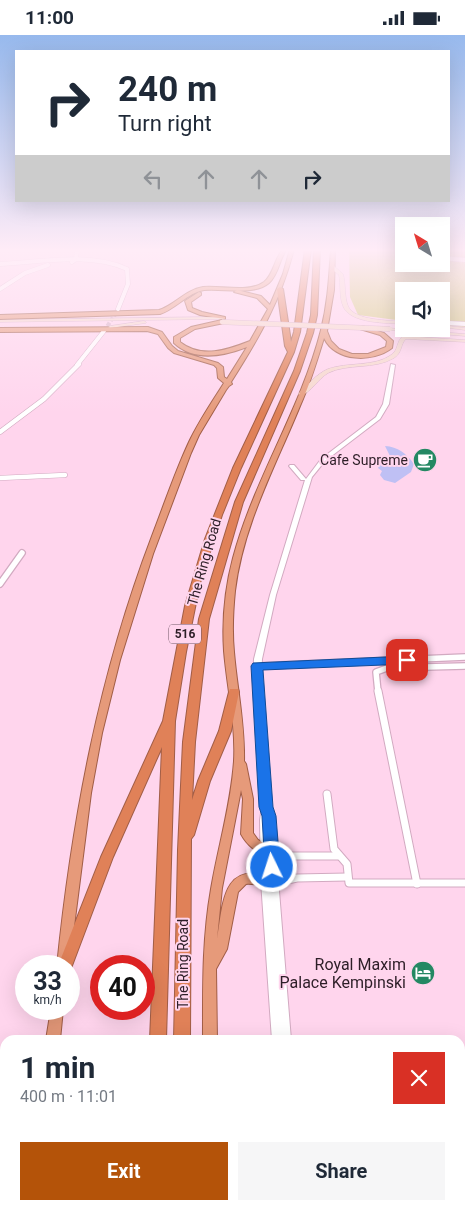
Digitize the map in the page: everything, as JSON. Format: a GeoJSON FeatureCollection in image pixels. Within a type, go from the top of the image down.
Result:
{"type":"FeatureCollection","features":[{"type":"Feature","properties":{"kind":"highway"},"geometry":{"type":"LineString","coordinates":[[0,317],[160,312],[174,307],[176,304]]}},
{"type":"Feature","properties":{"kind":"highway"},"geometry":{"type":"LineString","coordinates":[[187,304],[190,309],[223,320]]}},
{"type":"Feature","properties":{"kind":"highway"},"geometry":{"type":"LineString","coordinates":[[267,304],[270,308]]}},
{"type":"Feature","properties":{"kind":"highway","name":"516"},"geometry":{"type":"LineString","coordinates":[[65,955],[90,770],[112,670],[146,561],[195,437],[229,384],[272,304]]}},
{"type":"Feature","properties":{"kind":"highway"},"geometry":{"type":"LineString","coordinates":[[282,304],[288,346],[291,352]]}},
{"type":"Feature","properties":{"kind":"highway","name":"The Ring Road"},"geometry":{"type":"LineString","coordinates":[[158,1035],[169,721],[188,619],[208,541],[224,499],[291,352],[297,331],[301,304]]}},
{"type":"Feature","properties":{"kind":"highway","name":"The Ring Road"},"geometry":{"type":"LineString","coordinates":[[182,1035],[184,850],[189,742],[204,619],[239,502],[297,371],[310,333],[315,304]]}},
{"type":"Feature","properties":{"kind":"highway","name":"The Ring Road"},"geometry":{"type":"LineString","coordinates":[[210,1035],[209,969],[214,906],[237,782],[239,758],[228,623],[238,558],[251,517],[301,394],[324,331],[327,304]]}},
{"type":"Feature","properties":{"kind":"highway"},"geometry":{"type":"LineString","coordinates":[[223,320],[193,328],[178,335],[176,339],[178,345],[197,352],[229,352],[251,343]]}},
{"type":"Feature","properties":{"kind":"highway"},"geometry":{"type":"LineString","coordinates":[[324,331],[330,343],[342,352],[360,356],[381,353],[390,346],[390,341],[385,335],[356,326]]}},
{"type":"Feature","properties":{"kind":"highway"},"geometry":{"type":"LineString","coordinates":[[0,330],[110,327],[142,328],[157,331],[176,352],[216,364],[220,367],[221,378],[229,384]]}},
{"type":"Feature","properties":{"kind":"highway","name":"516"},"geometry":{"type":"LineString","coordinates":[[184,850],[204,781],[225,731],[234,692]]}},
{"type":"Feature","properties":{"kind":"highway","name":"516"},"geometry":{"type":"LineString","coordinates":[[68,955],[107,857],[169,721]]}},
{"type":"Feature","properties":{"kind":"highway"},"geometry":{"type":"LineString","coordinates":[[239,758],[248,799],[247,834],[254,843],[268,850]]}},
{"type":"Feature","properties":{"kind":"highway"},"geometry":{"type":"LineString","coordinates":[[209,969],[221,949],[235,884],[246,878],[270,882]]}},
{"type":"Feature","properties":{"kind":"highway"},"geometry":{"type":"LineString","coordinates":[[54,1035],[56,1020]]}},
{"type":"Feature","properties":{"kind":"main road"},"geometry":{"type":"LineString","coordinates":[[345,304],[348,310],[366,319],[389,325]]}},
{"type":"Feature","properties":{"kind":"main road"},"geometry":{"type":"LineString","coordinates":[[98,314],[144,320]]}},
{"type":"Feature","properties":{"kind":"main road"},"geometry":{"type":"LineString","coordinates":[[0,326],[144,320]]}},
{"type":"Feature","properties":{"kind":"main road"},"geometry":{"type":"LineString","coordinates":[[110,327],[144,320]]}},
{"type":"Feature","properties":{"kind":"main road"},"geometry":{"type":"LineString","coordinates":[[223,320],[356,326],[395,325]]}},
{"type":"Feature","properties":{"kind":"main road"},"geometry":{"type":"LineString","coordinates":[[0,321],[223,320],[389,325],[465,332]]}},
{"type":"Feature","properties":{"kind":"main road"},"geometry":{"type":"LineString","coordinates":[[389,325],[379,325],[382,330],[395,332]]}},
{"type":"Feature","properties":{"kind":"main road"},"geometry":{"type":"LineString","coordinates":[[450,329],[465,332]]}},
{"type":"Feature","properties":{"kind":"main road"},"geometry":{"type":"LineString","coordinates":[[450,331],[465,332]]}},
{"type":"Feature","properties":{"kind":"main road"},"geometry":{"type":"LineString","coordinates":[[301,394],[311,387],[317,377],[330,370],[390,357],[398,351],[402,339],[410,337]]}},
{"type":"Feature","properties":{"kind":"main road"},"geometry":{"type":"LineString","coordinates":[[424,337],[465,342]]}},
{"type":"Feature","properties":{"kind":"street"},"geometry":{"type":"LineString","coordinates":[[118,309],[120,304]]}},
{"type":"Feature","properties":{"kind":"street"},"geometry":{"type":"LineString","coordinates":[[450,323],[465,324]]}},
{"type":"Feature","properties":{"kind":"street"},"geometry":{"type":"LineString","coordinates":[[0,432],[64,381],[104,331]]}},
{"type":"Feature","properties":{"kind":"street"},"geometry":{"type":"LineString","coordinates":[[277,1035],[257,666],[273,595],[299,504],[309,477],[316,467],[373,423],[386,403],[385,398],[393,365]]}},
{"type":"Feature","properties":{"kind":"street"},"geometry":{"type":"LineString","coordinates":[[299,504],[298,498],[303,479],[319,459],[380,412]]}},
{"type":"Feature","properties":{"kind":"street"},"geometry":{"type":"LineString","coordinates":[[292,466],[303,479]]}},
{"type":"Feature","properties":{"kind":"street"},"geometry":{"type":"LineString","coordinates":[[0,478],[32,475],[65,475]]}},
{"type":"Feature","properties":{"kind":"street"},"geometry":{"type":"LineString","coordinates":[[0,583],[22,553]]}},
{"type":"Feature","properties":{"kind":"street"},"geometry":{"type":"LineString","coordinates":[[257,666],[465,657]]}},
{"type":"Feature","properties":{"kind":"street"},"geometry":{"type":"LineString","coordinates":[[417,884],[375,676],[376,672],[387,668],[465,666]]}},
{"type":"Feature","properties":{"kind":"street"},"geometry":{"type":"LineString","coordinates":[[328,795],[334,849],[338,856],[348,864],[346,877],[349,883],[353,885],[465,883]]}},
{"type":"Feature","properties":{"kind":"street"},"geometry":{"type":"LineString","coordinates":[[268,850],[290,856],[338,856]]}},
{"type":"Feature","properties":{"kind":"street"},"geometry":{"type":"LineString","coordinates":[[270,882],[297,878],[346,877]]}},
{"type":"Feature","properties":{"kind":"street"},"geometry":{"type":"LineString","coordinates":[[270,882],[285,1035]]}},
{"type":"Feature","properties":{"kind":"shaded area"},"geometry":{"type":"Polygon","coordinates":[[[353,304],[395,304],[395,320],[358,315],[353,304]]]}},
{"type":"Feature","properties":{"kind":"shaded area"},"geometry":{"type":"Polygon","coordinates":[[[450,304],[465,304],[465,327],[450,326],[450,304]]]}},
{"type":"Feature","properties":{"kind":"water"},"geometry":{"type":"Polygon","coordinates":[[[385,446],[401,451],[414,464],[411,472],[395,483],[384,480],[380,475],[382,471],[378,468],[380,464],[394,464],[385,446]]]}},
{"type":"Feature","properties":{"kind":"tunnel"},"geometry":{"type":"LineString","coordinates":[[104,331],[118,310]]}},
{"type":"Feature","properties":{"kind":"place","name":"Cafe Supreme"},"geometry":{"type":"Point","coordinates":[425,460]}},
{"type":"Feature","properties":{"kind":"place","name":"Royal Maxim Palace Kempinski"},"geometry":{"type":"Point","coordinates":[423,973]}},
{"type":"Feature","properties":{"kind":"route"},"geometry":{"type":"LineString","coordinates":[[272,867],[269,816],[266,807],[257,666],[407,660]]}}]}
